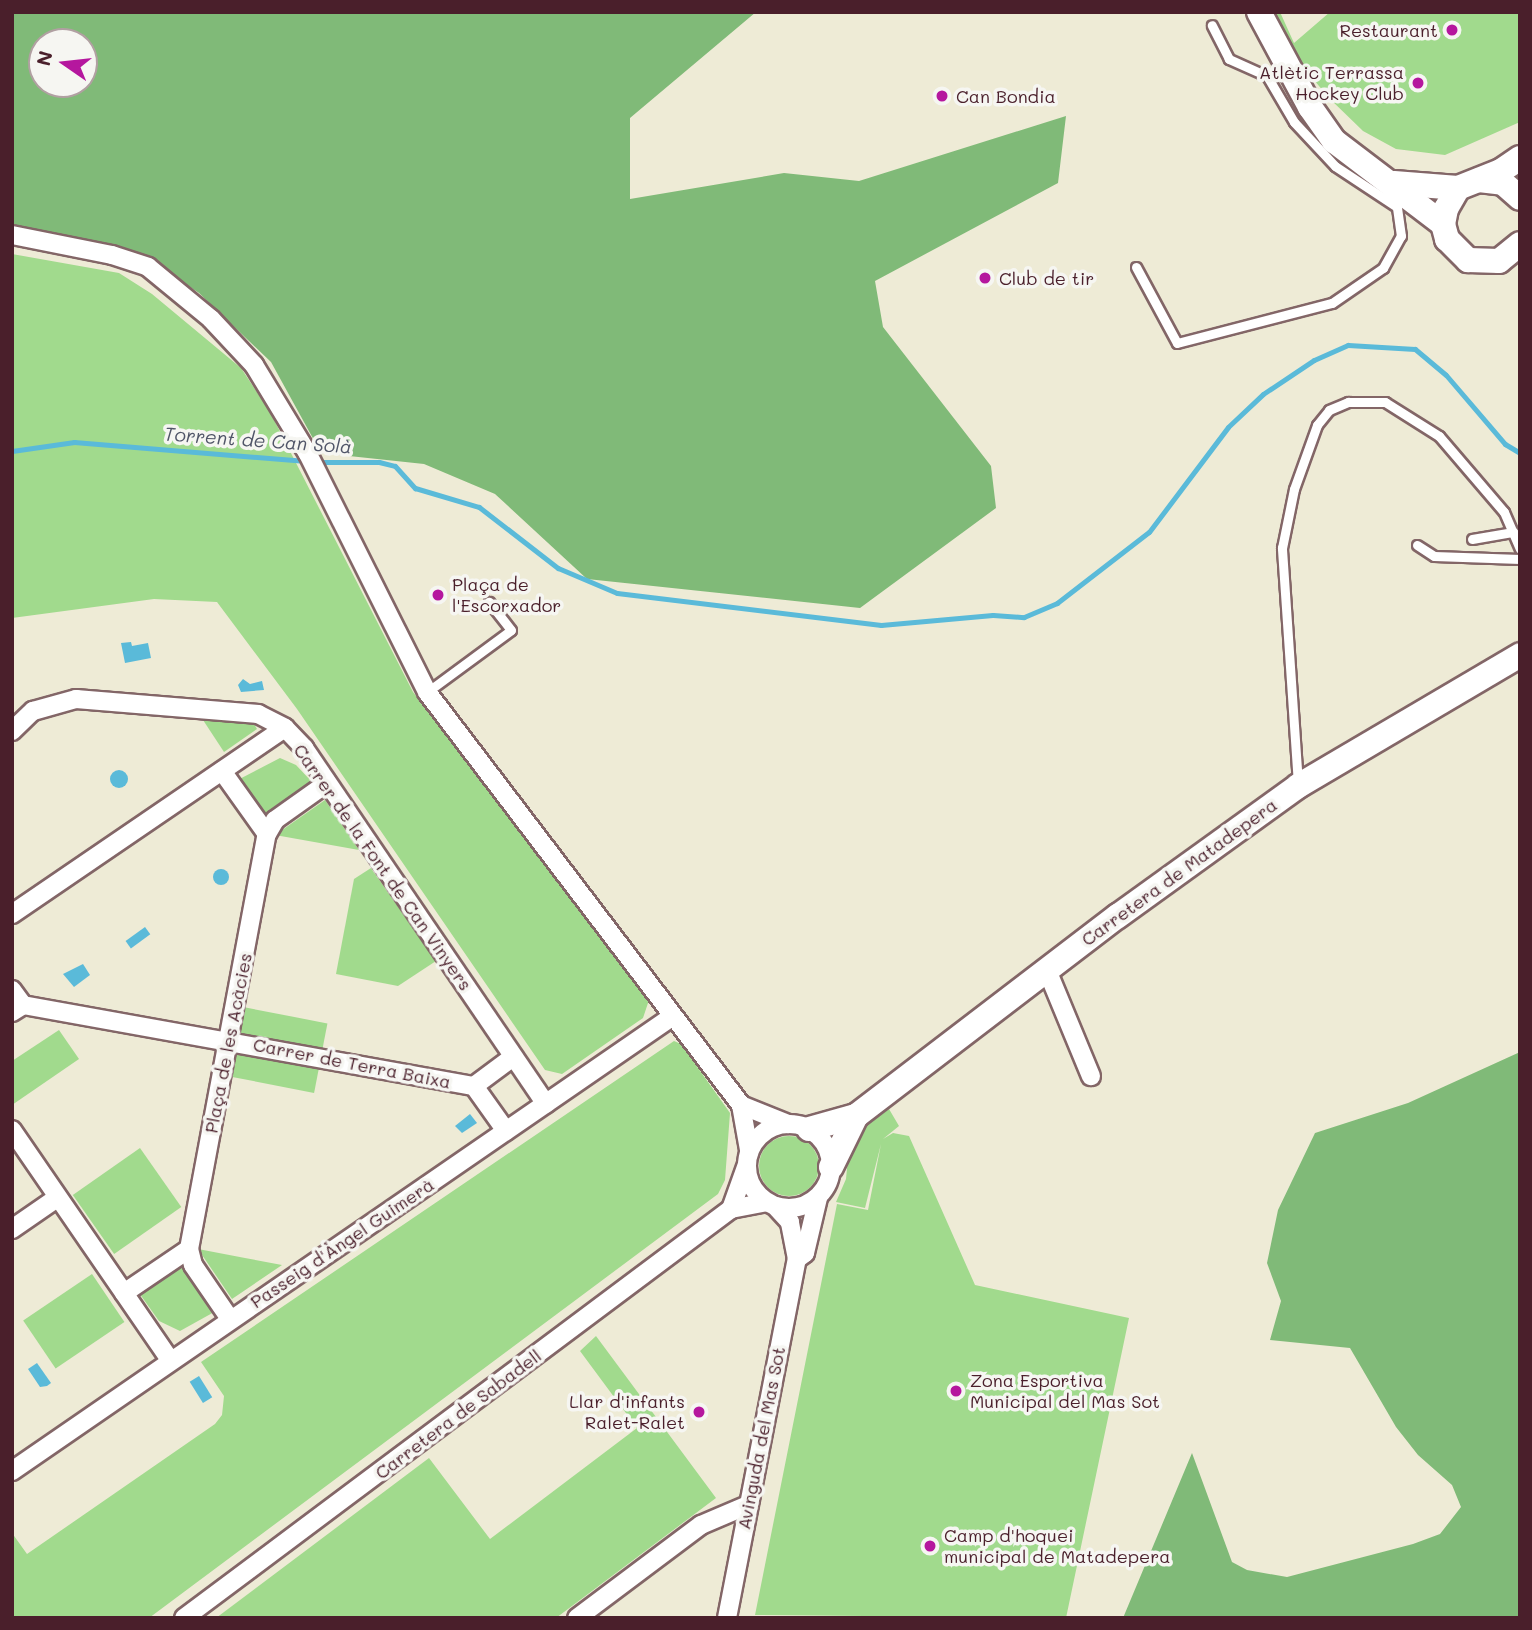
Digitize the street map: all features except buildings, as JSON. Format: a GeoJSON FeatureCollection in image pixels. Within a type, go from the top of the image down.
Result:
{"type":"FeatureCollection","features":[{"type":"Feature","properties":{"kind":"street"},"geometry":{"type":"LineString","coordinates":[[1259,12],[1310,107],[1334,141],[1394,183],[1444,224]]}},
{"type":"Feature","properties":{"kind":"street"},"geometry":{"type":"LineString","coordinates":[[1514,253],[1483,263],[1468,260],[1451,245],[1444,224],[1446,209],[1469,184],[1520,158]]}},
{"type":"Feature","properties":{"kind":"street"},"geometry":{"type":"LineString","coordinates":[[1394,183],[1503,183],[1520,198]]}},
{"type":"Feature","properties":{"kind":"street"},"geometry":{"type":"LineString","coordinates":[[12,235],[112,255],[148,267],[173,285],[254,365],[308,454],[427,692],[741,1105],[751,1187],[770,1204],[797,1208],[818,1198],[856,1116]]}},
{"type":"Feature","properties":{"kind":"street","name":"Carretera de Matadepera"},"geometry":{"type":"LineString","coordinates":[[856,1116],[1047,970],[1298,786],[1520,655]]}},
{"type":"Feature","properties":{"kind":"street","name":"Carrer de la Font de Can Vinyers"},"geometry":{"type":"LineString","coordinates":[[12,731],[33,711],[76,699],[258,713],[285,728],[327,783],[546,1104]]}},
{"type":"Feature","properties":{"kind":"street"},"geometry":{"type":"LineString","coordinates":[[12,914],[285,728]]}},
{"type":"Feature","properties":{"kind":"street"},"geometry":{"type":"LineString","coordinates":[[222,771],[267,834],[275,820],[327,783]]}},
{"type":"Feature","properties":{"kind":"street","name":"Plaça de les Acàcies"},"geometry":{"type":"LineString","coordinates":[[189,1249],[267,834]]}},
{"type":"Feature","properties":{"kind":"street"},"geometry":{"type":"LineString","coordinates":[[1047,970],[1091,1076]]}},
{"type":"Feature","properties":{"kind":"street","name":"Carrer de Terra Baixa"},"geometry":{"type":"LineString","coordinates":[[16,1003],[474,1086],[506,1131]]}},
{"type":"Feature","properties":{"kind":"street","name":"Passeig d'Àngel Guimerà"},"geometry":{"type":"LineString","coordinates":[[12,1471],[673,1016]]}},
{"type":"Feature","properties":{"kind":"street","name":"Carrer de Terra Baixa"},"geometry":{"type":"LineString","coordinates":[[474,1086],[513,1057]]}},
{"type":"Feature","properties":{"kind":"street"},"geometry":{"type":"LineString","coordinates":[[741,1105],[798,1126],[825,1144],[831,1167]]}},
{"type":"Feature","properties":{"kind":"street"},"geometry":{"type":"LineString","coordinates":[[731,1209],[748,1158],[769,1129],[856,1116]]}},
{"type":"Feature","properties":{"kind":"street"},"geometry":{"type":"LineString","coordinates":[[12,1130],[171,1361]]}},
{"type":"Feature","properties":{"kind":"street"},"geometry":{"type":"LineString","coordinates":[[12,1229],[57,1198]]}},
{"type":"Feature","properties":{"kind":"street","name":"Avinguda del Mas Sot"},"geometry":{"type":"LineString","coordinates":[[797,1259],[805,1253],[818,1198]]}},
{"type":"Feature","properties":{"kind":"street","name":"Carretera de Sabadell"},"geometry":{"type":"LineString","coordinates":[[184,1618],[731,1209],[770,1204]]}},
{"type":"Feature","properties":{"kind":"street","name":"Avinguda del Mas Sot"},"geometry":{"type":"LineString","coordinates":[[727,1618],[797,1259],[790,1222],[770,1204]]}},
{"type":"Feature","properties":{"kind":"street"},"geometry":{"type":"LineString","coordinates":[[124,1293],[189,1249],[193,1265],[230,1319]]}},
{"type":"Feature","properties":{"kind":"street"},"geometry":{"type":"LineString","coordinates":[[577,1618],[701,1525],[748,1505]]}},
{"type":"Feature","properties":{"kind":"lane"},"geometry":{"type":"LineString","coordinates":[[1136,267],[1177,343],[1332,303],[1383,268],[1401,236],[1397,207],[1335,166],[1294,122],[1267,76],[1229,59],[1212,25]]}},
{"type":"Feature","properties":{"kind":"lane"},"geometry":{"type":"LineString","coordinates":[[1298,786],[1282,548],[1294,489],[1317,425],[1329,410],[1348,402],[1384,402],[1439,436],[1504,512],[1520,549]]}},
{"type":"Feature","properties":{"kind":"lane"},"geometry":{"type":"LineString","coordinates":[[1472,539],[1513,533]]}},
{"type":"Feature","properties":{"kind":"lane"},"geometry":{"type":"LineString","coordinates":[[1417,545],[1434,556],[1520,559]]}},
{"type":"Feature","properties":{"kind":"lane"},"geometry":{"type":"LineString","coordinates":[[427,692],[511,630],[489,602]]}},
{"type":"Feature","properties":{"kind":"green space"},"geometry":{"type":"Polygon","coordinates":[[[12,12],[756,12],[630,118],[630,199],[784,173],[859,181],[1066,116],[1058,183],[875,281],[883,327],[991,466],[996,508],[860,608],[587,579],[495,494],[424,464],[321,453],[271,362],[199,293],[157,265],[110,247],[12,225],[12,12]]]}},
{"type":"Feature","properties":{"kind":"green space","name":"Atlètic Terrassa Hockey Club"},"geometry":{"type":"Polygon","coordinates":[[[1273,12],[1280,12],[1294,43],[1330,12],[1520,12],[1520,122],[1445,155],[1396,149],[1363,131],[1329,98],[1304,68],[1273,12]]]}},
{"type":"Feature","properties":{"kind":"green space"},"geometry":{"type":"Polygon","coordinates":[[[12,254],[119,273],[152,294],[241,368],[270,412],[413,692],[649,1000],[643,1018],[562,1074],[545,1070],[297,709],[217,602],[154,599],[12,618],[12,254]]]}},
{"type":"Feature","properties":{"kind":"green space"},"geometry":{"type":"Polygon","coordinates":[[[203,720],[254,724],[257,729],[224,752],[203,720]]]}},
{"type":"Feature","properties":{"kind":"green space"},"geometry":{"type":"Polygon","coordinates":[[[280,758],[296,765],[313,783],[263,818],[228,785],[280,758]]]}},
{"type":"Feature","properties":{"kind":"green space"},"geometry":{"type":"Polygon","coordinates":[[[325,800],[359,850],[275,835],[325,800]]]}},
{"type":"Feature","properties":{"kind":"green space"},"geometry":{"type":"Polygon","coordinates":[[[371,868],[436,961],[398,986],[336,974],[354,879],[371,868]]]}},
{"type":"Feature","properties":{"kind":"green space"},"geometry":{"type":"Polygon","coordinates":[[[243,1007],[327,1023],[322,1051],[238,1034],[243,1007]]]}},
{"type":"Feature","properties":{"kind":"green space"},"geometry":{"type":"Polygon","coordinates":[[[59,1030],[79,1059],[12,1105],[12,1061],[59,1030]]]}},
{"type":"Feature","properties":{"kind":"green space"},"geometry":{"type":"Polygon","coordinates":[[[674,1041],[681,1044],[730,1113],[725,1180],[718,1194],[149,1618],[12,1618],[12,1533],[27,1554],[215,1424],[222,1415],[224,1396],[201,1362],[674,1041]]]}},
{"type":"Feature","properties":{"kind":"green space"},"geometry":{"type":"Polygon","coordinates":[[[235,1049],[319,1065],[314,1093],[230,1076],[235,1049]]]}},
{"type":"Feature","properties":{"kind":"green space"},"geometry":{"type":"Polygon","coordinates":[[[1520,1052],[1520,1618],[1123,1618],[1192,1453],[1232,1562],[1247,1570],[1287,1577],[1413,1544],[1440,1534],[1461,1507],[1452,1485],[1418,1455],[1396,1427],[1350,1348],[1270,1340],[1281,1301],[1267,1263],[1278,1210],[1315,1133],[1408,1103],[1520,1052]]]}},
{"type":"Feature","properties":{"kind":"green space","name":"Zona Esportiva Municipal del Mas Sot"},"geometry":{"type":"Polygon","coordinates":[[[889,1109],[899,1126],[883,1139],[893,1133],[909,1136],[975,1285],[1129,1318],[1066,1618],[755,1615],[837,1204],[868,1210],[881,1144],[865,1208],[836,1202],[846,1179],[848,1158],[863,1128],[889,1109]]]}},
{"type":"Feature","properties":{"kind":"green space"},"geometry":{"type":"Polygon","coordinates":[[[789,1136],[806,1141],[814,1149],[819,1166],[814,1183],[806,1191],[789,1196],[772,1191],[764,1183],[759,1166],[764,1149],[772,1141],[789,1136]]]}},
{"type":"Feature","properties":{"kind":"green space"},"geometry":{"type":"Polygon","coordinates":[[[140,1148],[181,1207],[114,1254],[73,1195],[140,1148]]]}},
{"type":"Feature","properties":{"kind":"green space"},"geometry":{"type":"Polygon","coordinates":[[[198,1249],[245,1258],[282,1265],[232,1299],[198,1249]]]}},
{"type":"Feature","properties":{"kind":"green space"},"geometry":{"type":"Polygon","coordinates":[[[180,1259],[216,1311],[180,1331],[159,1321],[132,1283],[180,1259]]]}},
{"type":"Feature","properties":{"kind":"green space"},"geometry":{"type":"Polygon","coordinates":[[[92,1274],[124,1322],[56,1368],[23,1320],[92,1274]]]}},
{"type":"Feature","properties":{"kind":"green space"},"geometry":{"type":"Polygon","coordinates":[[[596,1336],[716,1498],[556,1618],[216,1618],[429,1458],[490,1539],[637,1428],[580,1351],[596,1336]]]}},
{"type":"Feature","properties":{"kind":"water"},"geometry":{"type":"Polygon","coordinates":[[[131,642],[132,646],[148,643],[151,658],[125,663],[121,643],[131,642]]]}},
{"type":"Feature","properties":{"kind":"water"},"geometry":{"type":"Polygon","coordinates":[[[243,679],[250,684],[262,681],[264,690],[241,692],[238,685],[243,679]]]}},
{"type":"Feature","properties":{"kind":"water"},"geometry":{"type":"Polygon","coordinates":[[[119,770],[125,773],[128,779],[125,785],[119,788],[113,785],[110,779],[113,773],[119,770]]]}},
{"type":"Feature","properties":{"kind":"water"},"geometry":{"type":"Polygon","coordinates":[[[221,869],[227,871],[227,883],[221,885],[215,883],[213,877],[215,871],[221,869]]]}},
{"type":"Feature","properties":{"kind":"water"},"geometry":{"type":"Polygon","coordinates":[[[145,927],[150,934],[131,948],[126,941],[145,927]]]}},
{"type":"Feature","properties":{"kind":"water"},"geometry":{"type":"Polygon","coordinates":[[[83,964],[90,975],[74,987],[63,974],[83,964]]]}},
{"type":"Feature","properties":{"kind":"water"},"geometry":{"type":"Polygon","coordinates":[[[470,1114],[477,1123],[462,1133],[455,1126],[470,1114]]]}},
{"type":"Feature","properties":{"kind":"water"},"geometry":{"type":"Polygon","coordinates":[[[37,1363],[51,1383],[47,1386],[40,1387],[28,1369],[37,1363]]]}},
{"type":"Feature","properties":{"kind":"water"},"geometry":{"type":"Polygon","coordinates":[[[199,1376],[212,1397],[203,1403],[190,1382],[199,1376]]]}},
{"type":"Feature","properties":{"kind":"waterway"},"geometry":{"type":"LineString","coordinates":[[316,462],[379,462],[395,466],[415,488],[479,507],[558,568],[617,593],[881,625],[993,615],[1024,617],[1057,603],[1149,532],[1228,427],[1263,394],[1314,360],[1348,345],[1415,349],[1446,375],[1505,444],[1520,453]]}},
{"type":"Feature","properties":{"kind":"waterway","name":"Torrent de Can Solà"},"geometry":{"type":"LineString","coordinates":[[12,451],[74,442],[306,461]]}},
{"type":"Feature","properties":{"kind":"place","name":"Restaurant"},"geometry":{"type":"Point","coordinates":[1452,30]}},
{"type":"Feature","properties":{"kind":"place","name":"Atlètic Terrassa Hockey Club"},"geometry":{"type":"Point","coordinates":[1418,83]}},
{"type":"Feature","properties":{"kind":"place","name":"Can Bondia"},"geometry":{"type":"Point","coordinates":[942,96]}},
{"type":"Feature","properties":{"kind":"place","name":"Club de tir"},"geometry":{"type":"Point","coordinates":[985,278]}},
{"type":"Feature","properties":{"kind":"place","name":"Plaça de l'Escorxador"},"geometry":{"type":"Point","coordinates":[438,595]}},
{"type":"Feature","properties":{"kind":"place","name":"Zona Esportiva Municipal del Mas Sot"},"geometry":{"type":"Point","coordinates":[956,1391]}},
{"type":"Feature","properties":{"kind":"place","name":"Llar d'infants Ralet-Ralet"},"geometry":{"type":"Point","coordinates":[699,1412]}},
{"type":"Feature","properties":{"kind":"place","name":"Camp d'hoquei municipal de Matadepera"},"geometry":{"type":"Point","coordinates":[930,1546]}}]}
